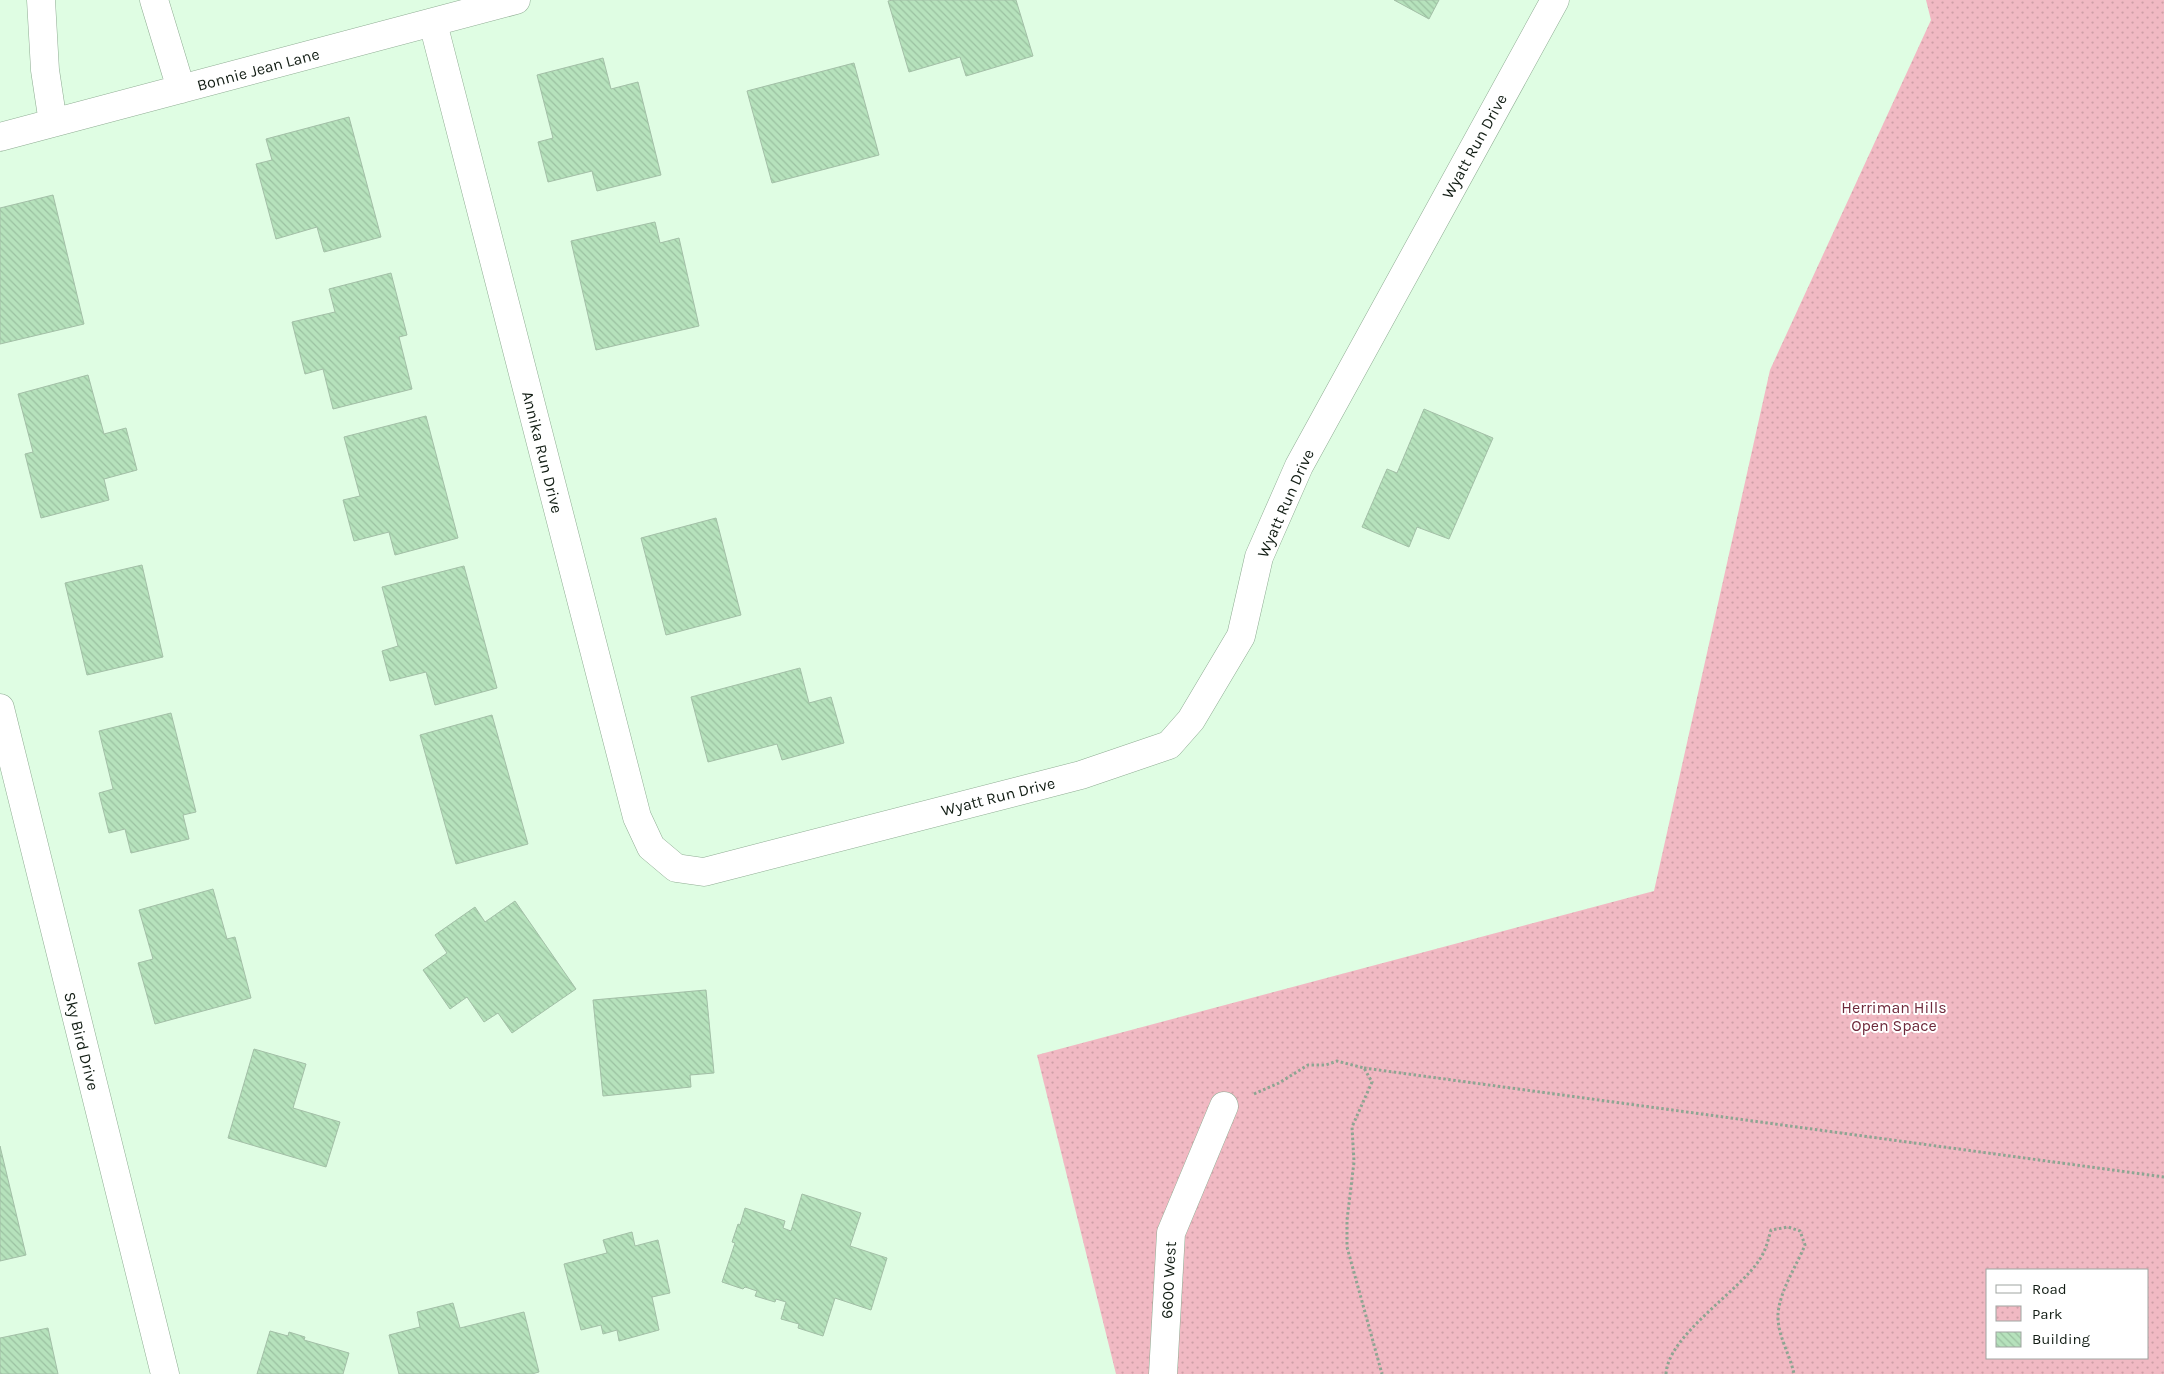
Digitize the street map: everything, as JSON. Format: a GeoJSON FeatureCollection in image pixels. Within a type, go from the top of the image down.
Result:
{"type":"FeatureCollection","features":[{"type":"Feature","properties":{"kind":"street"},"geometry":{"type":"LineString","coordinates":[[40,0],[45,70],[53,123]]}},
{"type":"Feature","properties":{"kind":"street"},"geometry":{"type":"LineString","coordinates":[[154,0],[181,89]]}},
{"type":"Feature","properties":{"kind":"street","name":"Bonnie Jean Lane"},"geometry":{"type":"LineString","coordinates":[[0,136],[516,0]]}},
{"type":"Feature","properties":{"kind":"street","name":"Wyatt Run Drive"},"geometry":{"type":"LineString","coordinates":[[676,868],[704,872],[1081,775],[1169,744],[1191,720],[1241,636],[1259,557],[1299,466],[1555,0]]}},
{"type":"Feature","properties":{"kind":"street","name":"Annika Run Drive"},"geometry":{"type":"LineString","coordinates":[[433,23],[637,817],[651,846],[676,868]]}},
{"type":"Feature","properties":{"kind":"street","name":"Sky Bird Drive"},"geometry":{"type":"LineString","coordinates":[[0,708],[165,1374]]}},
{"type":"Feature","properties":{"kind":"street","name":"6600 West"},"geometry":{"type":"LineString","coordinates":[[1163,1374],[1171,1233],[1224,1106]]}},
{"type":"Feature","properties":{"kind":"path"},"geometry":{"type":"LineString","coordinates":[[1224,1106],[1279,1083],[1308,1065],[1326,1065],[1337,1061],[1364,1068],[2164,1177]]}},
{"type":"Feature","properties":{"kind":"path"},"geometry":{"type":"LineString","coordinates":[[1364,1068],[1372,1082],[1352,1127],[1354,1162],[1347,1220],[1347,1247],[1382,1374]]}},
{"type":"Feature","properties":{"kind":"path"},"geometry":{"type":"LineString","coordinates":[[1666,1374],[1667,1365],[1687,1335],[1760,1260],[1771,1230],[1788,1227],[1800,1231],[1805,1245],[1784,1289],[1778,1315],[1784,1344],[1794,1374]]}},
{"type":"Feature","properties":{"kind":"green space","name":"Herriman Hills Open Space"},"geometry":{"type":"Polygon","coordinates":[[[1926,0],[2164,0],[2164,1374],[1116,1374],[1037,1055],[1654,891],[1770,370],[1931,20],[1926,0]]]}},
{"type":"Feature","properties":{"kind":"building"},"geometry":{"type":"Polygon","coordinates":[[[1016,0],[1033,56],[966,76],[960,57],[909,72],[888,1],[1016,0]]]}},
{"type":"Feature","properties":{"kind":"building"},"geometry":{"type":"Polygon","coordinates":[[[1394,0],[1439,0],[1429,19],[1394,0]]]}},
{"type":"Feature","properties":{"kind":"building"},"geometry":{"type":"Polygon","coordinates":[[[603,58],[611,89],[638,82],[661,175],[597,191],[592,171],[548,182],[538,142],[553,138],[537,75],[603,58]]]}},
{"type":"Feature","properties":{"kind":"building"},"geometry":{"type":"Polygon","coordinates":[[[854,63],[879,155],[772,183],[747,91],[854,63]]]}},
{"type":"Feature","properties":{"kind":"building"},"geometry":{"type":"Polygon","coordinates":[[[349,117],[381,237],[324,252],[317,227],[276,239],[256,164],[272,160],[266,139],[349,117]]]}},
{"type":"Feature","properties":{"kind":"building"},"geometry":{"type":"Polygon","coordinates":[[[53,195],[84,324],[0,344],[0,208],[53,195]]]}},
{"type":"Feature","properties":{"kind":"building"},"geometry":{"type":"Polygon","coordinates":[[[655,222],[660,243],[679,238],[699,326],[596,350],[571,241],[655,222]]]}},
{"type":"Feature","properties":{"kind":"building"},"geometry":{"type":"Polygon","coordinates":[[[391,273],[407,335],[399,337],[412,389],[333,409],[323,369],[305,374],[292,322],[335,312],[329,289],[391,273]]]}},
{"type":"Feature","properties":{"kind":"building"},"geometry":{"type":"Polygon","coordinates":[[[88,375],[104,434],[126,428],[137,470],[104,479],[109,500],[41,518],[25,454],[33,452],[18,394],[88,375]]]}},
{"type":"Feature","properties":{"kind":"building"},"geometry":{"type":"Polygon","coordinates":[[[1424,409],[1493,438],[1449,539],[1417,527],[1409,547],[1362,527],[1387,469],[1397,473],[1424,409]]]}},
{"type":"Feature","properties":{"kind":"building"},"geometry":{"type":"Polygon","coordinates":[[[426,416],[458,538],[395,555],[389,532],[354,541],[343,500],[360,496],[344,437],[426,416]]]}},
{"type":"Feature","properties":{"kind":"building"},"geometry":{"type":"Polygon","coordinates":[[[716,518],[741,615],[666,635],[641,538],[716,518]]]}},
{"type":"Feature","properties":{"kind":"building"},"geometry":{"type":"Polygon","coordinates":[[[142,565],[163,657],[87,675],[65,583],[142,565]]]}},
{"type":"Feature","properties":{"kind":"building"},"geometry":{"type":"Polygon","coordinates":[[[464,566],[497,688],[435,705],[426,672],[390,681],[382,651],[398,646],[382,587],[464,566]]]}},
{"type":"Feature","properties":{"kind":"building"},"geometry":{"type":"Polygon","coordinates":[[[800,668],[809,703],[831,697],[844,743],[782,760],[777,744],[708,762],[691,697],[800,668]]]}},
{"type":"Feature","properties":{"kind":"building"},"geometry":{"type":"Polygon","coordinates":[[[171,713],[196,812],[183,815],[189,839],[131,853],[125,829],[109,833],[99,793],[113,789],[99,731],[171,713]]]}},
{"type":"Feature","properties":{"kind":"building"},"geometry":{"type":"Polygon","coordinates":[[[492,715],[528,844],[456,864],[420,735],[492,715]]]}},
{"type":"Feature","properties":{"kind":"building"},"geometry":{"type":"Polygon","coordinates":[[[213,889],[227,939],[235,937],[251,998],[155,1024],[138,963],[153,959],[139,910],[213,889]]]}},
{"type":"Feature","properties":{"kind":"building"},"geometry":{"type":"Polygon","coordinates":[[[515,901],[576,989],[512,1033],[498,1013],[484,1022],[467,997],[450,1009],[423,970],[447,953],[435,935],[475,907],[485,922],[515,901]]]}},
{"type":"Feature","properties":{"kind":"building"},"geometry":{"type":"Polygon","coordinates":[[[706,990],[714,1073],[690,1075],[691,1087],[603,1096],[593,1000],[706,990]]]}},
{"type":"Feature","properties":{"kind":"building"},"geometry":{"type":"Polygon","coordinates":[[[254,1049],[306,1064],[293,1108],[340,1122],[326,1167],[228,1138],[254,1049]]]}},
{"type":"Feature","properties":{"kind":"building"},"geometry":{"type":"Polygon","coordinates":[[[0,1146],[26,1255],[0,1261],[0,1146]]]}},
{"type":"Feature","properties":{"kind":"building"},"geometry":{"type":"Polygon","coordinates":[[[802,1194],[861,1213],[850,1246],[887,1258],[871,1310],[835,1298],[823,1336],[798,1328],[799,1324],[781,1319],[786,1302],[776,1299],[775,1302],[755,1296],[757,1291],[745,1287],[743,1289],[722,1282],[735,1243],[732,1242],[745,1208],[785,1221],[783,1228],[791,1231],[802,1194]]]}},
{"type":"Feature","properties":{"kind":"building"},"geometry":{"type":"Polygon","coordinates":[[[632,1232],[635,1246],[658,1240],[670,1293],[652,1297],[659,1330],[619,1341],[617,1330],[603,1334],[601,1325],[581,1330],[564,1264],[607,1253],[603,1240],[632,1232]]]}},
{"type":"Feature","properties":{"kind":"building"},"geometry":{"type":"Polygon","coordinates":[[[453,1303],[460,1328],[524,1312],[539,1372],[532,1374],[399,1374],[389,1335],[420,1327],[417,1312],[453,1303]]]}},
{"type":"Feature","properties":{"kind":"building"},"geometry":{"type":"Polygon","coordinates":[[[48,1328],[58,1374],[0,1374],[0,1338],[48,1328]]]}},
{"type":"Feature","properties":{"kind":"building"},"geometry":{"type":"Polygon","coordinates":[[[270,1331],[288,1336],[289,1332],[305,1337],[304,1340],[349,1353],[343,1374],[257,1374],[270,1331]]]}}]}
